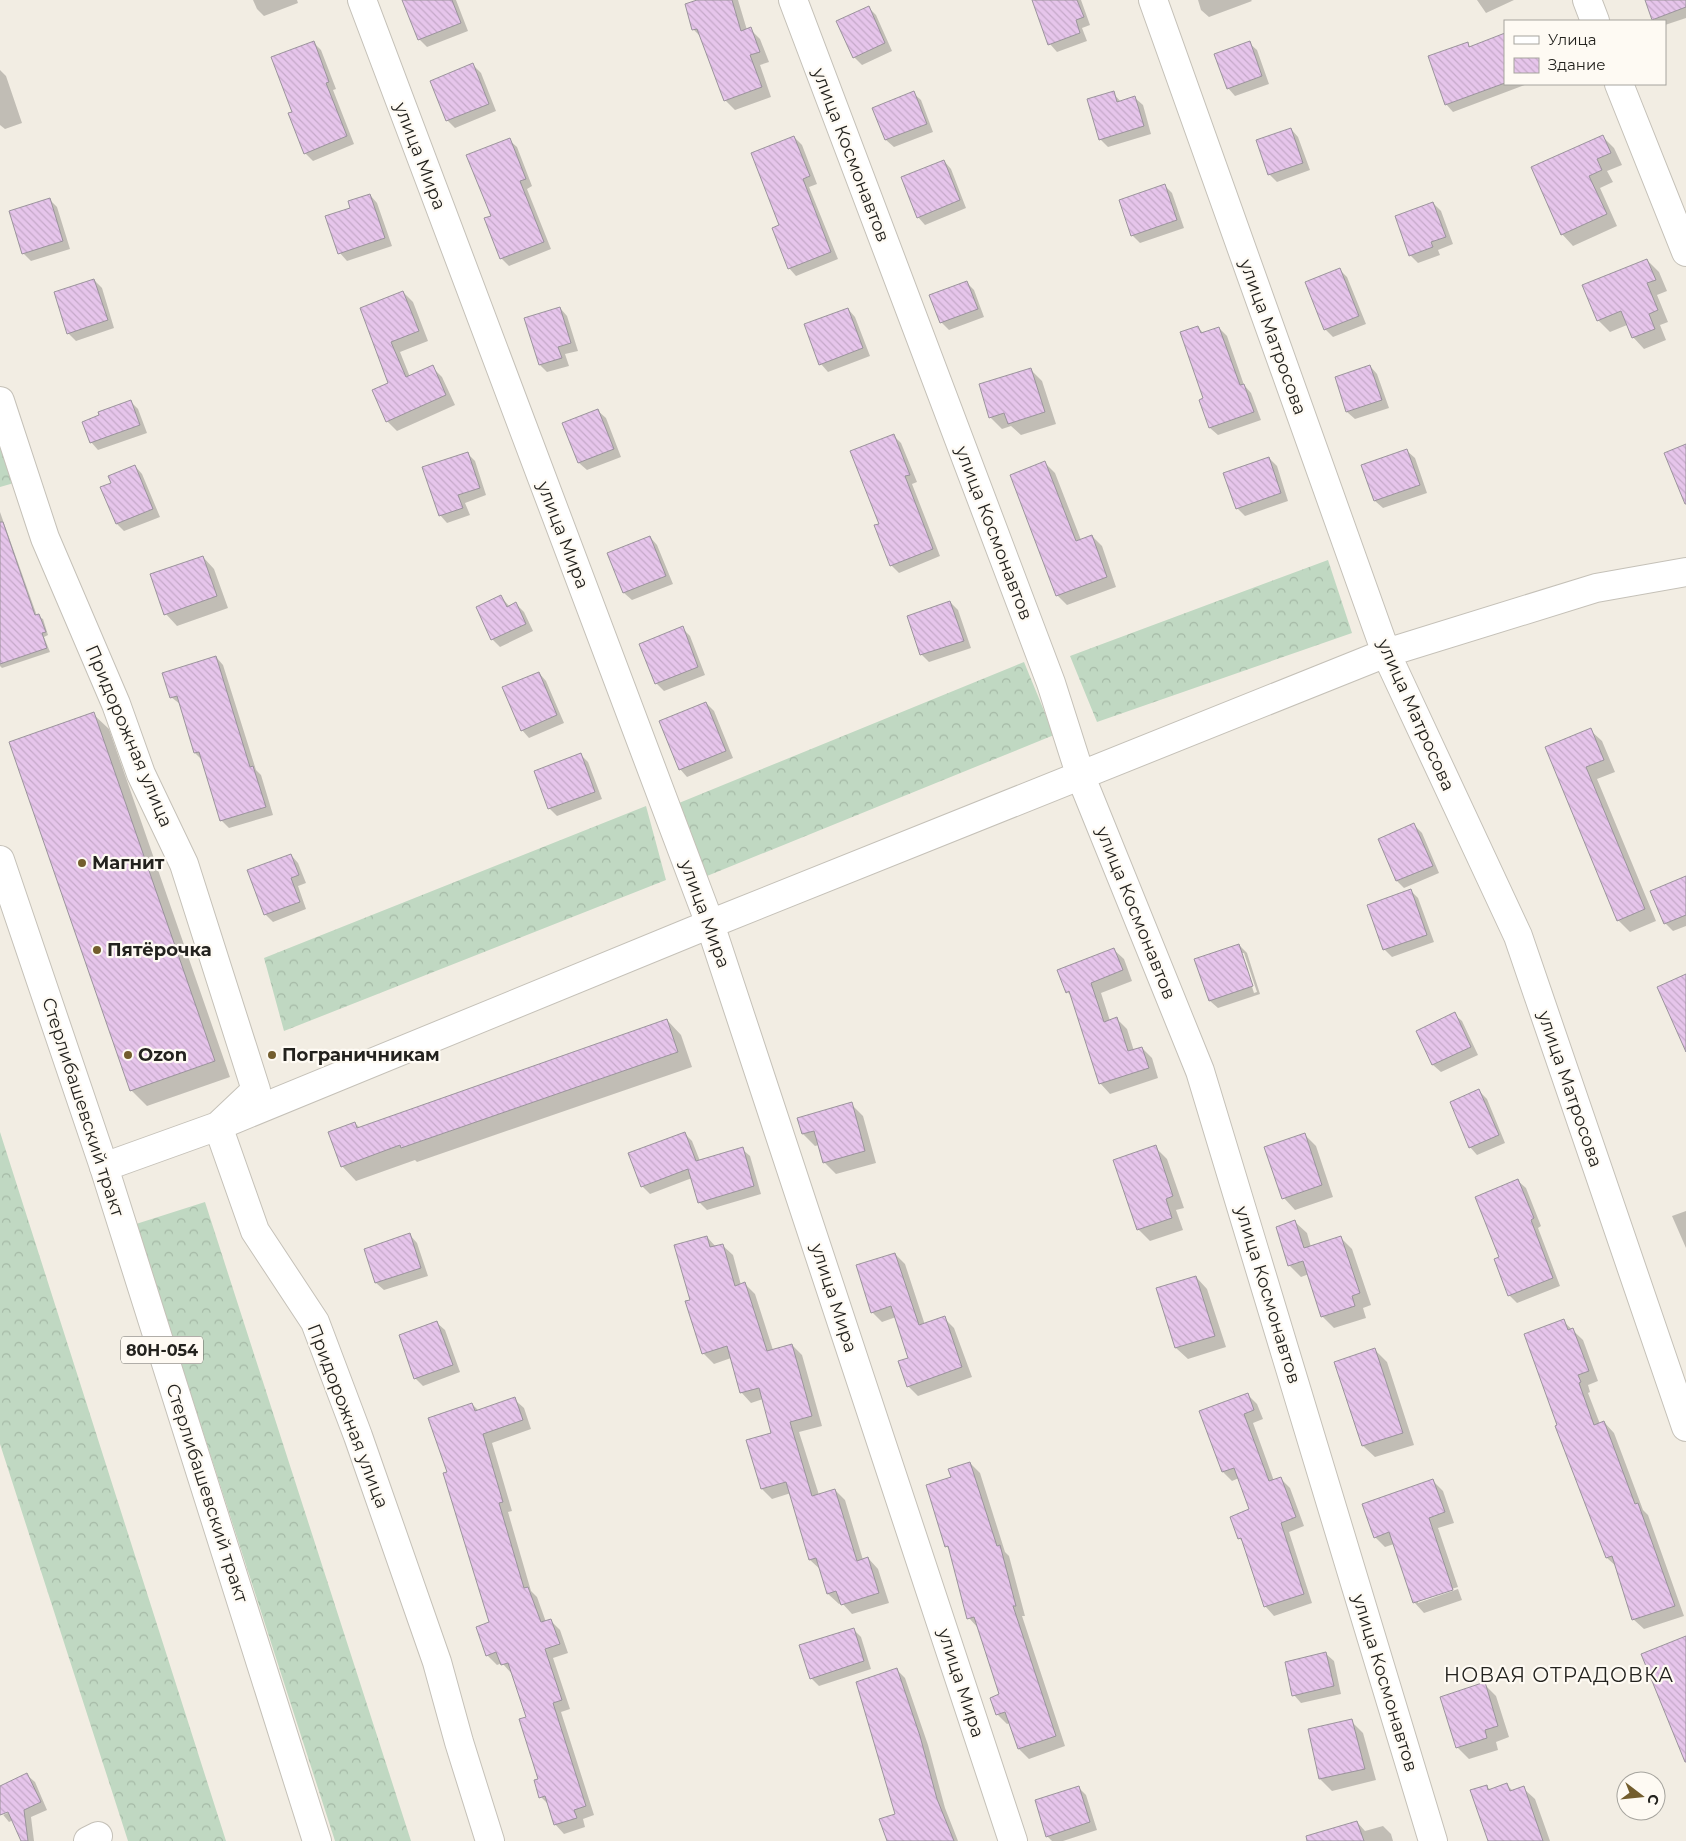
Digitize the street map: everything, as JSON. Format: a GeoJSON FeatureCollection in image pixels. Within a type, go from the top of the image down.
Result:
{"type":"FeatureCollection","features":[{"type":"Feature","properties":{"kind":"street","name":"улица Мира"},"geometry":{"type":"LineString","coordinates":[[362,0],[710,924],[1014,1841]]}},
{"type":"Feature","properties":{"kind":"street","name":"улица Космонавтов"},"geometry":{"type":"LineString","coordinates":[[793,0],[1051,683],[1081,777],[1200,1071],[1433,1841]]}},
{"type":"Feature","properties":{"kind":"street","name":"улица Матросова"},"geometry":{"type":"LineString","coordinates":[[1153,0],[1386,653],[1518,936],[1686,1427]]}},
{"type":"Feature","properties":{"kind":"street"},"geometry":{"type":"LineString","coordinates":[[1587,0],[1595,20]]}},
{"type":"Feature","properties":{"kind":"street"},"geometry":{"type":"LineString","coordinates":[[1619,85],[1686,252]]}},
{"type":"Feature","properties":{"kind":"street","name":"Придорожная улица"},"geometry":{"type":"LineString","coordinates":[[0,401],[45,538],[116,704],[141,774],[184,864],[256,1090],[218,1126],[255,1231],[315,1322],[358,1436],[437,1662],[459,1742],[490,1841]]}},
{"type":"Feature","properties":{"kind":"street"},"geometry":{"type":"LineString","coordinates":[[104,1166],[218,1126],[710,924],[1081,777],[1386,653],[1596,588],[1686,572]]}},
{"type":"Feature","properties":{"kind":"street","name":"Стерлибашевский тракт"},"geometry":{"type":"LineString","coordinates":[[0,860],[104,1166],[317,1841]]}},
{"type":"Feature","properties":{"kind":"green space"},"geometry":{"type":"Polygon","coordinates":[[[0,446],[14,483],[0,487],[0,446]]]}},
{"type":"Feature","properties":{"kind":"green space"},"geometry":{"type":"Polygon","coordinates":[[[1328,560],[1352,633],[1097,722],[1070,656],[1328,560]]]}},
{"type":"Feature","properties":{"kind":"green space"},"geometry":{"type":"Polygon","coordinates":[[[1024,662],[1054,735],[707,876],[679,803],[1024,662]]]}},
{"type":"Feature","properties":{"kind":"green space"},"geometry":{"type":"Polygon","coordinates":[[[646,806],[666,880],[284,1031],[264,958],[646,806]]]}},
{"type":"Feature","properties":{"kind":"green space"},"geometry":{"type":"Polygon","coordinates":[[[0,1132],[226,1841],[128,1841],[0,1444],[0,1132]]]}},
{"type":"Feature","properties":{"kind":"green space"},"geometry":{"type":"Polygon","coordinates":[[[205,1202],[411,1841],[335,1841],[136,1224],[205,1202]]]}},
{"type":"Feature","properties":{"kind":"building"},"geometry":{"type":"Polygon","coordinates":[[[402,0],[452,0],[461,23],[418,40],[402,0]]]}},
{"type":"Feature","properties":{"kind":"building"},"geometry":{"type":"Polygon","coordinates":[[[697,0],[732,0],[741,31],[751,27],[760,52],[750,55],[762,87],[724,101],[697,29],[692,30],[685,4],[697,0]]]}},
{"type":"Feature","properties":{"kind":"building"},"geometry":{"type":"Polygon","coordinates":[[[1032,0],[1077,0],[1084,17],[1076,20],[1080,33],[1048,45],[1032,0]]]}},
{"type":"Feature","properties":{"kind":"building"},"geometry":{"type":"Polygon","coordinates":[[[1645,0],[1686,0],[1686,7],[1652,20],[1645,0]]]}},
{"type":"Feature","properties":{"kind":"building"},"geometry":{"type":"Polygon","coordinates":[[[869,6],[885,43],[853,58],[836,21],[869,6]]]}},
{"type":"Feature","properties":{"kind":"building"},"geometry":{"type":"Polygon","coordinates":[[[1504,33],[1504,83],[1445,105],[1428,56],[1468,42],[1469,47],[1504,33]]]}},
{"type":"Feature","properties":{"kind":"building"},"geometry":{"type":"Polygon","coordinates":[[[314,41],[329,82],[326,83],[347,136],[304,154],[288,113],[292,112],[271,57],[314,41]]]}},
{"type":"Feature","properties":{"kind":"building"},"geometry":{"type":"Polygon","coordinates":[[[1250,41],[1262,76],[1227,89],[1214,54],[1250,41]]]}},
{"type":"Feature","properties":{"kind":"building"},"geometry":{"type":"Polygon","coordinates":[[[473,63],[489,104],[446,121],[430,81],[473,63]]]}},
{"type":"Feature","properties":{"kind":"building"},"geometry":{"type":"Polygon","coordinates":[[[914,91],[927,124],[885,140],[872,108],[914,91]]]}},
{"type":"Feature","properties":{"kind":"building"},"geometry":{"type":"Polygon","coordinates":[[[1114,91],[1117,102],[1135,96],[1144,126],[1099,140],[1087,99],[1114,91]]]}},
{"type":"Feature","properties":{"kind":"building"},"geometry":{"type":"Polygon","coordinates":[[[1291,128],[1303,163],[1268,175],[1256,140],[1291,128]]]}},
{"type":"Feature","properties":{"kind":"building"},"geometry":{"type":"Polygon","coordinates":[[[1603,135],[1611,153],[1597,159],[1602,170],[1589,176],[1607,214],[1561,235],[1531,167],[1603,135]]]}},
{"type":"Feature","properties":{"kind":"building"},"geometry":{"type":"Polygon","coordinates":[[[794,136],[810,176],[803,179],[831,252],[788,269],[772,228],[779,225],[751,153],[794,136]]]}},
{"type":"Feature","properties":{"kind":"building"},"geometry":{"type":"Polygon","coordinates":[[[510,138],[526,179],[520,181],[544,242],[500,259],[484,218],[491,216],[466,155],[510,138]]]}},
{"type":"Feature","properties":{"kind":"building"},"geometry":{"type":"Polygon","coordinates":[[[944,160],[960,200],[917,218],[901,177],[944,160]]]}},
{"type":"Feature","properties":{"kind":"building"},"geometry":{"type":"Polygon","coordinates":[[[1165,184],[1177,220],[1131,236],[1119,200],[1165,184]]]}},
{"type":"Feature","properties":{"kind":"building"},"geometry":{"type":"Polygon","coordinates":[[[370,194],[385,238],[338,254],[325,216],[350,208],[348,201],[370,194]]]}},
{"type":"Feature","properties":{"kind":"building"},"geometry":{"type":"Polygon","coordinates":[[[50,198],[63,241],[22,254],[9,211],[50,198]]]}},
{"type":"Feature","properties":{"kind":"building"},"geometry":{"type":"Polygon","coordinates":[[[1433,202],[1446,237],[1431,242],[1433,247],[1409,256],[1395,216],[1433,202]]]}},
{"type":"Feature","properties":{"kind":"building"},"geometry":{"type":"Polygon","coordinates":[[[1647,259],[1656,280],[1647,283],[1658,310],[1649,314],[1655,329],[1632,338],[1621,311],[1597,321],[1582,285],[1647,259]]]}},
{"type":"Feature","properties":{"kind":"building"},"geometry":{"type":"Polygon","coordinates":[[[1340,268],[1359,316],[1324,330],[1305,282],[1340,268]]]}},
{"type":"Feature","properties":{"kind":"building"},"geometry":{"type":"Polygon","coordinates":[[[94,279],[108,320],[67,334],[54,292],[94,279]]]}},
{"type":"Feature","properties":{"kind":"building"},"geometry":{"type":"Polygon","coordinates":[[[967,281],[978,309],[940,323],[929,295],[967,281]]]}},
{"type":"Feature","properties":{"kind":"building"},"geometry":{"type":"Polygon","coordinates":[[[403,291],[419,331],[391,342],[406,377],[433,365],[446,395],[386,422],[372,390],[388,383],[360,308],[403,291]]]}},
{"type":"Feature","properties":{"kind":"building"},"geometry":{"type":"Polygon","coordinates":[[[560,307],[571,343],[558,347],[562,358],[539,365],[524,318],[560,307]]]}},
{"type":"Feature","properties":{"kind":"building"},"geometry":{"type":"Polygon","coordinates":[[[848,308],[863,348],[819,365],[804,324],[848,308]]]}},
{"type":"Feature","properties":{"kind":"building"},"geometry":{"type":"Polygon","coordinates":[[[1198,326],[1201,333],[1219,327],[1240,385],[1244,384],[1254,412],[1209,428],[1199,400],[1203,398],[1180,332],[1198,326]]]}},
{"type":"Feature","properties":{"kind":"building"},"geometry":{"type":"Polygon","coordinates":[[[1370,365],[1382,400],[1346,412],[1335,377],[1370,365]]]}},
{"type":"Feature","properties":{"kind":"building"},"geometry":{"type":"Polygon","coordinates":[[[1031,368],[1045,412],[1008,424],[1004,413],[989,418],[979,384],[1031,368]]]}},
{"type":"Feature","properties":{"kind":"building"},"geometry":{"type":"Polygon","coordinates":[[[131,400],[140,425],[90,443],[82,422],[99,415],[98,412],[131,400]]]}},
{"type":"Feature","properties":{"kind":"building"},"geometry":{"type":"Polygon","coordinates":[[[598,409],[614,449],[578,463],[562,423],[598,409]]]}},
{"type":"Feature","properties":{"kind":"building"},"geometry":{"type":"Polygon","coordinates":[[[894,434],[910,475],[905,476],[933,549],[890,566],[874,525],[879,524],[850,451],[894,434]]]}},
{"type":"Feature","properties":{"kind":"building"},"geometry":{"type":"Polygon","coordinates":[[[1686,444],[1686,504],[1685,504],[1664,453],[1686,444]]]}},
{"type":"Feature","properties":{"kind":"building"},"geometry":{"type":"Polygon","coordinates":[[[1407,449],[1420,485],[1374,501],[1361,465],[1407,449]]]}},
{"type":"Feature","properties":{"kind":"building"},"geometry":{"type":"Polygon","coordinates":[[[468,452],[480,488],[458,495],[463,508],[439,516],[422,467],[468,452]]]}},
{"type":"Feature","properties":{"kind":"building"},"geometry":{"type":"Polygon","coordinates":[[[1269,457],[1281,493],[1236,509],[1223,473],[1269,457]]]}},
{"type":"Feature","properties":{"kind":"building"},"geometry":{"type":"Polygon","coordinates":[[[1045,461],[1076,541],[1092,535],[1107,577],[1056,596],[1010,475],[1045,461]]]}},
{"type":"Feature","properties":{"kind":"building"},"geometry":{"type":"Polygon","coordinates":[[[135,465],[153,509],[116,524],[100,487],[111,483],[108,476],[135,465]]]}},
{"type":"Feature","properties":{"kind":"building"},"geometry":{"type":"Polygon","coordinates":[[[0,522],[3,522],[35,615],[39,614],[46,632],[42,633],[47,648],[0,664],[0,522]]]}},
{"type":"Feature","properties":{"kind":"building"},"geometry":{"type":"Polygon","coordinates":[[[650,536],[666,576],[623,593],[607,553],[650,536]]]}},
{"type":"Feature","properties":{"kind":"building"},"geometry":{"type":"Polygon","coordinates":[[[203,556],[217,596],[164,615],[150,574],[203,556]]]}},
{"type":"Feature","properties":{"kind":"building"},"geometry":{"type":"Polygon","coordinates":[[[501,595],[507,607],[516,602],[526,624],[491,640],[476,607],[501,595]]]}},
{"type":"Feature","properties":{"kind":"building"},"geometry":{"type":"Polygon","coordinates":[[[950,601],[964,641],[920,655],[907,616],[950,601]]]}},
{"type":"Feature","properties":{"kind":"building"},"geometry":{"type":"Polygon","coordinates":[[[683,626],[698,667],[655,684],[639,644],[683,626]]]}},
{"type":"Feature","properties":{"kind":"building"},"geometry":{"type":"Polygon","coordinates":[[[216,656],[250,767],[253,766],[266,807],[220,821],[199,752],[194,753],[177,696],[170,698],[162,673],[216,656]]]}},
{"type":"Feature","properties":{"kind":"building"},"geometry":{"type":"Polygon","coordinates":[[[539,672],[557,715],[521,731],[502,687],[539,672]]]}},
{"type":"Feature","properties":{"kind":"building"},"geometry":{"type":"Polygon","coordinates":[[[706,702],[726,751],[679,770],[659,721],[706,702]]]}},
{"type":"Feature","properties":{"kind":"building"},"geometry":{"type":"Polygon","coordinates":[[[94,712],[215,1061],[130,1091],[9,742],[94,712]]]}},
{"type":"Feature","properties":{"kind":"building"},"geometry":{"type":"Polygon","coordinates":[[[1591,728],[1604,760],[1586,767],[1645,909],[1617,921],[1545,747],[1591,728]]]}},
{"type":"Feature","properties":{"kind":"building"},"geometry":{"type":"Polygon","coordinates":[[[581,753],[595,792],[548,809],[534,771],[581,753]]]}},
{"type":"Feature","properties":{"kind":"building"},"geometry":{"type":"Polygon","coordinates":[[[1414,823],[1433,866],[1396,881],[1378,839],[1414,823]]]}},
{"type":"Feature","properties":{"kind":"building"},"geometry":{"type":"Polygon","coordinates":[[[291,854],[299,875],[291,878],[300,902],[264,915],[247,870],[291,854]]]}},
{"type":"Feature","properties":{"kind":"building"},"geometry":{"type":"Polygon","coordinates":[[[1686,876],[1686,915],[1664,924],[1650,891],[1686,876]]]}},
{"type":"Feature","properties":{"kind":"building"},"geometry":{"type":"Polygon","coordinates":[[[1411,889],[1427,935],[1383,950],[1367,905],[1411,889]]]}},
{"type":"Feature","properties":{"kind":"building"},"geometry":{"type":"Polygon","coordinates":[[[1239,944],[1253,986],[1209,1001],[1194,959],[1239,944]]]}},
{"type":"Feature","properties":{"kind":"building"},"geometry":{"type":"Polygon","coordinates":[[[1114,948],[1123,970],[1091,983],[1104,1022],[1117,1017],[1128,1051],[1142,1047],[1149,1068],[1099,1084],[1069,991],[1066,993],[1057,970],[1114,948]]]}},
{"type":"Feature","properties":{"kind":"building"},"geometry":{"type":"Polygon","coordinates":[[[1686,974],[1686,1052],[1657,987],[1686,974]]]}},
{"type":"Feature","properties":{"kind":"building"},"geometry":{"type":"Polygon","coordinates":[[[1455,1012],[1471,1047],[1432,1065],[1416,1031],[1455,1012]]]}},
{"type":"Feature","properties":{"kind":"building"},"geometry":{"type":"Polygon","coordinates":[[[667,1019],[678,1052],[401,1148],[400,1145],[341,1167],[328,1132],[355,1122],[357,1128],[667,1019]]]}},
{"type":"Feature","properties":{"kind":"building"},"geometry":{"type":"Polygon","coordinates":[[[1479,1089],[1499,1135],[1469,1148],[1450,1102],[1479,1089]]]}},
{"type":"Feature","properties":{"kind":"building"},"geometry":{"type":"Polygon","coordinates":[[[852,1102],[865,1151],[823,1163],[814,1131],[802,1134],[797,1118],[852,1102]]]}},
{"type":"Feature","properties":{"kind":"building"},"geometry":{"type":"Polygon","coordinates":[[[685,1132],[696,1161],[743,1147],[754,1186],[698,1203],[688,1169],[641,1187],[628,1153],[685,1132]]]}},
{"type":"Feature","properties":{"kind":"building"},"geometry":{"type":"Polygon","coordinates":[[[1305,1133],[1322,1185],[1282,1199],[1264,1147],[1305,1133]]]}},
{"type":"Feature","properties":{"kind":"building"},"geometry":{"type":"Polygon","coordinates":[[[1156,1145],[1173,1196],[1166,1199],[1172,1218],[1137,1230],[1113,1160],[1156,1145]]]}},
{"type":"Feature","properties":{"kind":"building"},"geometry":{"type":"Polygon","coordinates":[[[1518,1179],[1534,1218],[1531,1220],[1553,1278],[1508,1296],[1494,1259],[1499,1257],[1475,1197],[1518,1179]]]}},
{"type":"Feature","properties":{"kind":"building"},"geometry":{"type":"Polygon","coordinates":[[[1295,1220],[1304,1248],[1341,1236],[1360,1293],[1352,1296],[1355,1306],[1321,1317],[1303,1261],[1288,1266],[1276,1227],[1295,1220]]]}},
{"type":"Feature","properties":{"kind":"building"},"geometry":{"type":"Polygon","coordinates":[[[410,1233],[421,1268],[375,1283],[364,1249],[410,1233]]]}},
{"type":"Feature","properties":{"kind":"building"},"geometry":{"type":"Polygon","coordinates":[[[707,1236],[710,1247],[723,1244],[735,1286],[745,1282],[767,1351],[792,1344],[812,1416],[790,1422],[812,1496],[835,1489],[857,1561],[868,1557],[879,1593],[841,1605],[836,1591],[827,1594],[816,1558],[809,1560],[786,1482],[761,1489],[746,1440],[771,1433],[759,1388],[740,1393],[727,1346],[702,1354],[685,1301],[690,1300],[674,1245],[707,1236]]]}},
{"type":"Feature","properties":{"kind":"building"},"geometry":{"type":"Polygon","coordinates":[[[895,1253],[919,1325],[945,1316],[962,1367],[907,1387],[898,1361],[908,1358],[891,1306],[871,1313],[856,1265],[895,1253]]]}},
{"type":"Feature","properties":{"kind":"building"},"geometry":{"type":"Polygon","coordinates":[[[1196,1276],[1215,1336],[1175,1348],[1156,1288],[1196,1276]]]}},
{"type":"Feature","properties":{"kind":"building"},"geometry":{"type":"Polygon","coordinates":[[[1564,1319],[1568,1330],[1573,1328],[1589,1371],[1578,1375],[1594,1425],[1604,1421],[1635,1504],[1638,1503],[1675,1606],[1632,1620],[1612,1556],[1606,1558],[1555,1426],[1557,1425],[1524,1334],[1564,1319]]]}},
{"type":"Feature","properties":{"kind":"building"},"geometry":{"type":"Polygon","coordinates":[[[437,1321],[453,1365],[414,1379],[399,1335],[437,1321]]]}},
{"type":"Feature","properties":{"kind":"building"},"geometry":{"type":"Polygon","coordinates":[[[1375,1348],[1403,1433],[1362,1446],[1334,1362],[1375,1348]]]}},
{"type":"Feature","properties":{"kind":"building"},"geometry":{"type":"Polygon","coordinates":[[[1248,1393],[1254,1410],[1244,1414],[1269,1481],[1281,1477],[1296,1517],[1281,1523],[1304,1594],[1264,1607],[1241,1538],[1238,1539],[1230,1517],[1249,1509],[1234,1468],[1222,1472],[1199,1411],[1248,1393]]]}},
{"type":"Feature","properties":{"kind":"building"},"geometry":{"type":"Polygon","coordinates":[[[515,1397],[523,1420],[483,1434],[503,1502],[499,1503],[524,1588],[528,1587],[541,1622],[551,1619],[560,1644],[545,1649],[562,1700],[553,1703],[586,1806],[574,1810],[577,1818],[554,1825],[545,1796],[539,1798],[534,1780],[538,1779],[519,1719],[526,1717],[508,1663],[501,1665],[496,1652],[486,1656],[476,1627],[489,1622],[443,1473],[447,1472],[428,1418],[472,1403],[475,1411],[515,1397]]]}},
{"type":"Feature","properties":{"kind":"building"},"geometry":{"type":"Polygon","coordinates":[[[970,1462],[997,1546],[1000,1545],[1016,1606],[1013,1606],[1056,1736],[1018,1749],[1005,1712],[996,1715],[990,1698],[999,1694],[974,1617],[967,1619],[948,1546],[945,1547],[926,1485],[951,1477],[948,1469],[970,1462]]]}},
{"type":"Feature","properties":{"kind":"building"},"geometry":{"type":"Polygon","coordinates":[[[1433,1479],[1445,1512],[1429,1518],[1453,1590],[1413,1603],[1389,1532],[1374,1538],[1362,1504],[1433,1479]]]}},
{"type":"Feature","properties":{"kind":"building"},"geometry":{"type":"Polygon","coordinates":[[[854,1628],[864,1661],[810,1679],[799,1645],[854,1628]]]}},
{"type":"Feature","properties":{"kind":"building"},"geometry":{"type":"Polygon","coordinates":[[[1686,1636],[1686,1762],[1685,1762],[1641,1654],[1686,1636]]]}},
{"type":"Feature","properties":{"kind":"building"},"geometry":{"type":"Polygon","coordinates":[[[1326,1652],[1334,1686],[1292,1696],[1285,1662],[1326,1652]]]}},
{"type":"Feature","properties":{"kind":"building"},"geometry":{"type":"Polygon","coordinates":[[[897,1668],[920,1736],[937,1799],[954,1841],[887,1841],[879,1819],[895,1814],[856,1682],[897,1668]]]}},
{"type":"Feature","properties":{"kind":"building"},"geometry":{"type":"Polygon","coordinates":[[[1485,1682],[1498,1726],[1485,1730],[1487,1738],[1456,1748],[1440,1697],[1485,1682]]]}},
{"type":"Feature","properties":{"kind":"building"},"geometry":{"type":"Polygon","coordinates":[[[1352,1719],[1365,1769],[1319,1779],[1308,1729],[1352,1719]]]}},
{"type":"Feature","properties":{"kind":"building"},"geometry":{"type":"Polygon","coordinates":[[[27,1773],[41,1802],[24,1810],[28,1841],[21,1841],[8,1812],[0,1815],[0,1786],[27,1773]]]}},
{"type":"Feature","properties":{"kind":"building"},"geometry":{"type":"Polygon","coordinates":[[[1507,1783],[1510,1791],[1524,1786],[1543,1841],[1488,1841],[1470,1790],[1487,1785],[1488,1790],[1507,1783]]]}},
{"type":"Feature","properties":{"kind":"building"},"geometry":{"type":"Polygon","coordinates":[[[1079,1786],[1090,1822],[1046,1837],[1035,1800],[1079,1786]]]}},
{"type":"Feature","properties":{"kind":"building"},"geometry":{"type":"Polygon","coordinates":[[[1357,1821],[1364,1841],[1307,1841],[1306,1836],[1357,1821]]]}},
{"type":"Feature","properties":{"kind":"place","name":"Магнит"},"geometry":{"type":"Point","coordinates":[82,863]}},
{"type":"Feature","properties":{"kind":"place","name":"Пятёрочка"},"geometry":{"type":"Point","coordinates":[97,950]}},
{"type":"Feature","properties":{"kind":"place","name":"Ozon"},"geometry":{"type":"Point","coordinates":[128,1055]}},
{"type":"Feature","properties":{"kind":"place","name":"Пограничникам"},"geometry":{"type":"Point","coordinates":[272,1055]}},
{"type":"Feature","properties":{"kind":"district","name":"НОВАЯ ОТРАДОВКА"},"geometry":{"type":"Point","coordinates":[1559,1675]}}]}
